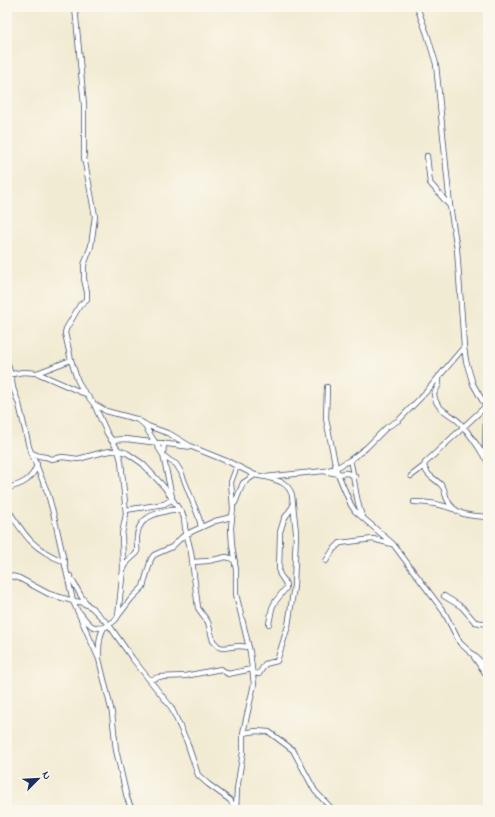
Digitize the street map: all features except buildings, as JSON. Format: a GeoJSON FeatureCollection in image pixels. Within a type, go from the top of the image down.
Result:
{"type":"FeatureCollection","features":[{"type":"Feature","properties":{"kind":"street"},"geometry":{"type":"LineString","coordinates":[[75,7],[84,105],[84,156],[95,216],[91,246],[84,265],[84,279],[87,299],[80,305],[65,333],[77,379],[85,394],[94,404],[111,440],[118,450],[123,476],[126,510],[122,540],[123,569],[118,616]]}},
{"type":"Feature","properties":{"kind":"street"},"geometry":{"type":"LineString","coordinates":[[417,7],[436,64],[444,131],[450,206],[458,249],[464,347],[466,361],[473,384],[487,410],[485,444],[488,463]]}},
{"type":"Feature","properties":{"kind":"street"},"geometry":{"type":"LineString","coordinates":[[427,156],[430,183],[450,206]]}},
{"type":"Feature","properties":{"kind":"street"},"geometry":{"type":"LineString","coordinates":[[324,472],[336,468],[350,460],[366,448],[387,427],[399,420],[464,347]]}},
{"type":"Feature","properties":{"kind":"street"},"geometry":{"type":"LineString","coordinates":[[37,373],[71,360]]}},
{"type":"Feature","properties":{"kind":"street"},"geometry":{"type":"LineString","coordinates":[[7,362],[9,375],[19,404],[25,431],[50,501],[73,601],[99,659],[112,713],[117,756],[132,810]]}},
{"type":"Feature","properties":{"kind":"street"},"geometry":{"type":"LineString","coordinates":[[9,375],[23,372],[37,373],[85,394]]}},
{"type":"Feature","properties":{"kind":"street"},"geometry":{"type":"LineString","coordinates":[[439,376],[439,384],[434,394],[434,400],[440,409],[457,420],[464,427],[488,463]]}},
{"type":"Feature","properties":{"kind":"street"},"geometry":{"type":"LineString","coordinates":[[7,383],[13,388]]}},
{"type":"Feature","properties":{"kind":"street"},"geometry":{"type":"LineString","coordinates":[[327,387],[326,418],[336,468],[351,505],[364,519],[393,544],[444,612],[460,643],[488,668]]}},
{"type":"Feature","properties":{"kind":"street"},"geometry":{"type":"LineString","coordinates":[[94,404],[106,411],[131,418],[170,434],[192,448],[229,462],[255,476],[281,481],[288,487],[292,495],[296,532],[294,586],[288,626],[277,661],[265,664],[259,674],[252,671],[228,674],[221,668],[185,676],[159,677],[150,680]]}},
{"type":"Feature","properties":{"kind":"street"},"geometry":{"type":"LineString","coordinates":[[411,476],[424,466],[425,463],[486,406]]}},
{"type":"Feature","properties":{"kind":"street"},"geometry":{"type":"LineString","coordinates":[[143,424],[163,455],[176,464],[181,472],[201,527]]}},
{"type":"Feature","properties":{"kind":"street"},"geometry":{"type":"LineString","coordinates":[[111,440],[126,439],[192,448]]}},
{"type":"Feature","properties":{"kind":"street"},"geometry":{"type":"LineString","coordinates":[[126,510],[170,502],[172,497],[163,455],[164,444]]}},
{"type":"Feature","properties":{"kind":"street"},"geometry":{"type":"LineString","coordinates":[[32,452],[39,456],[51,459],[63,457],[78,459],[118,450],[127,453],[143,464],[172,497],[184,517],[198,608],[208,622],[213,641],[221,648],[239,646],[249,647]]}},
{"type":"Feature","properties":{"kind":"street"},"geometry":{"type":"LineString","coordinates":[[350,460],[355,476],[358,504],[364,519]]}},
{"type":"Feature","properties":{"kind":"street"},"geometry":{"type":"LineString","coordinates":[[7,488],[25,482],[34,473],[37,464]]}},
{"type":"Feature","properties":{"kind":"street"},"geometry":{"type":"LineString","coordinates":[[234,508],[231,482],[237,466]]}},
{"type":"Feature","properties":{"kind":"street"},"geometry":{"type":"LineString","coordinates":[[424,466],[430,477],[443,488],[450,505],[456,511]]}},
{"type":"Feature","properties":{"kind":"street"},"geometry":{"type":"LineString","coordinates":[[265,477],[324,472],[338,474],[347,472],[355,476]]}},
{"type":"Feature","properties":{"kind":"street"},"geometry":{"type":"LineString","coordinates":[[488,475],[488,492]]}},
{"type":"Feature","properties":{"kind":"street"},"geometry":{"type":"LineString","coordinates":[[236,810],[237,789],[243,752],[243,733],[249,704],[254,689],[249,647],[236,594],[235,561],[231,536],[232,517],[243,483],[255,476]]}},
{"type":"Feature","properties":{"kind":"street"},"geometry":{"type":"LineString","coordinates":[[414,502],[443,505],[468,516],[488,517]]}},
{"type":"Feature","properties":{"kind":"street"},"geometry":{"type":"LineString","coordinates":[[269,624],[272,608],[286,588],[286,582],[279,576],[279,542],[284,519],[293,506]]}},
{"type":"Feature","properties":{"kind":"street"},"geometry":{"type":"LineString","coordinates":[[7,508],[21,530],[32,543],[42,551],[65,562]]}},
{"type":"Feature","properties":{"kind":"street"},"geometry":{"type":"LineString","coordinates":[[123,569],[128,561],[137,553],[137,537],[144,520],[150,516],[167,511],[176,510],[182,512]]}},
{"type":"Feature","properties":{"kind":"street"},"geometry":{"type":"LineString","coordinates":[[99,659],[99,644],[104,629],[115,621],[131,599],[143,587],[153,557],[176,544],[187,534],[222,519],[232,517]]}},
{"type":"Feature","properties":{"kind":"street"},"geometry":{"type":"LineString","coordinates":[[326,561],[333,550],[340,543],[373,539],[393,544]]}},
{"type":"Feature","properties":{"kind":"street"},"geometry":{"type":"LineString","coordinates":[[192,562],[208,561],[226,557],[235,561]]}},
{"type":"Feature","properties":{"kind":"street"},"geometry":{"type":"LineString","coordinates":[[67,571],[81,596],[108,626],[171,707],[189,748],[198,774],[208,784],[230,800],[236,810]]}},
{"type":"Feature","properties":{"kind":"street"},"geometry":{"type":"LineString","coordinates":[[7,575],[19,578],[49,594],[81,602],[90,606]]}},
{"type":"Feature","properties":{"kind":"street"},"geometry":{"type":"LineString","coordinates":[[444,596],[462,607],[475,622],[488,624]]}},
{"type":"Feature","properties":{"kind":"street"},"geometry":{"type":"LineString","coordinates":[[77,610],[92,627],[108,626]]}},
{"type":"Feature","properties":{"kind":"street"},"geometry":{"type":"LineString","coordinates":[[472,654],[488,677]]}},
{"type":"Feature","properties":{"kind":"street"},"geometry":{"type":"LineString","coordinates":[[243,733],[256,731],[269,732],[293,750],[316,791],[331,809]]}}]}
